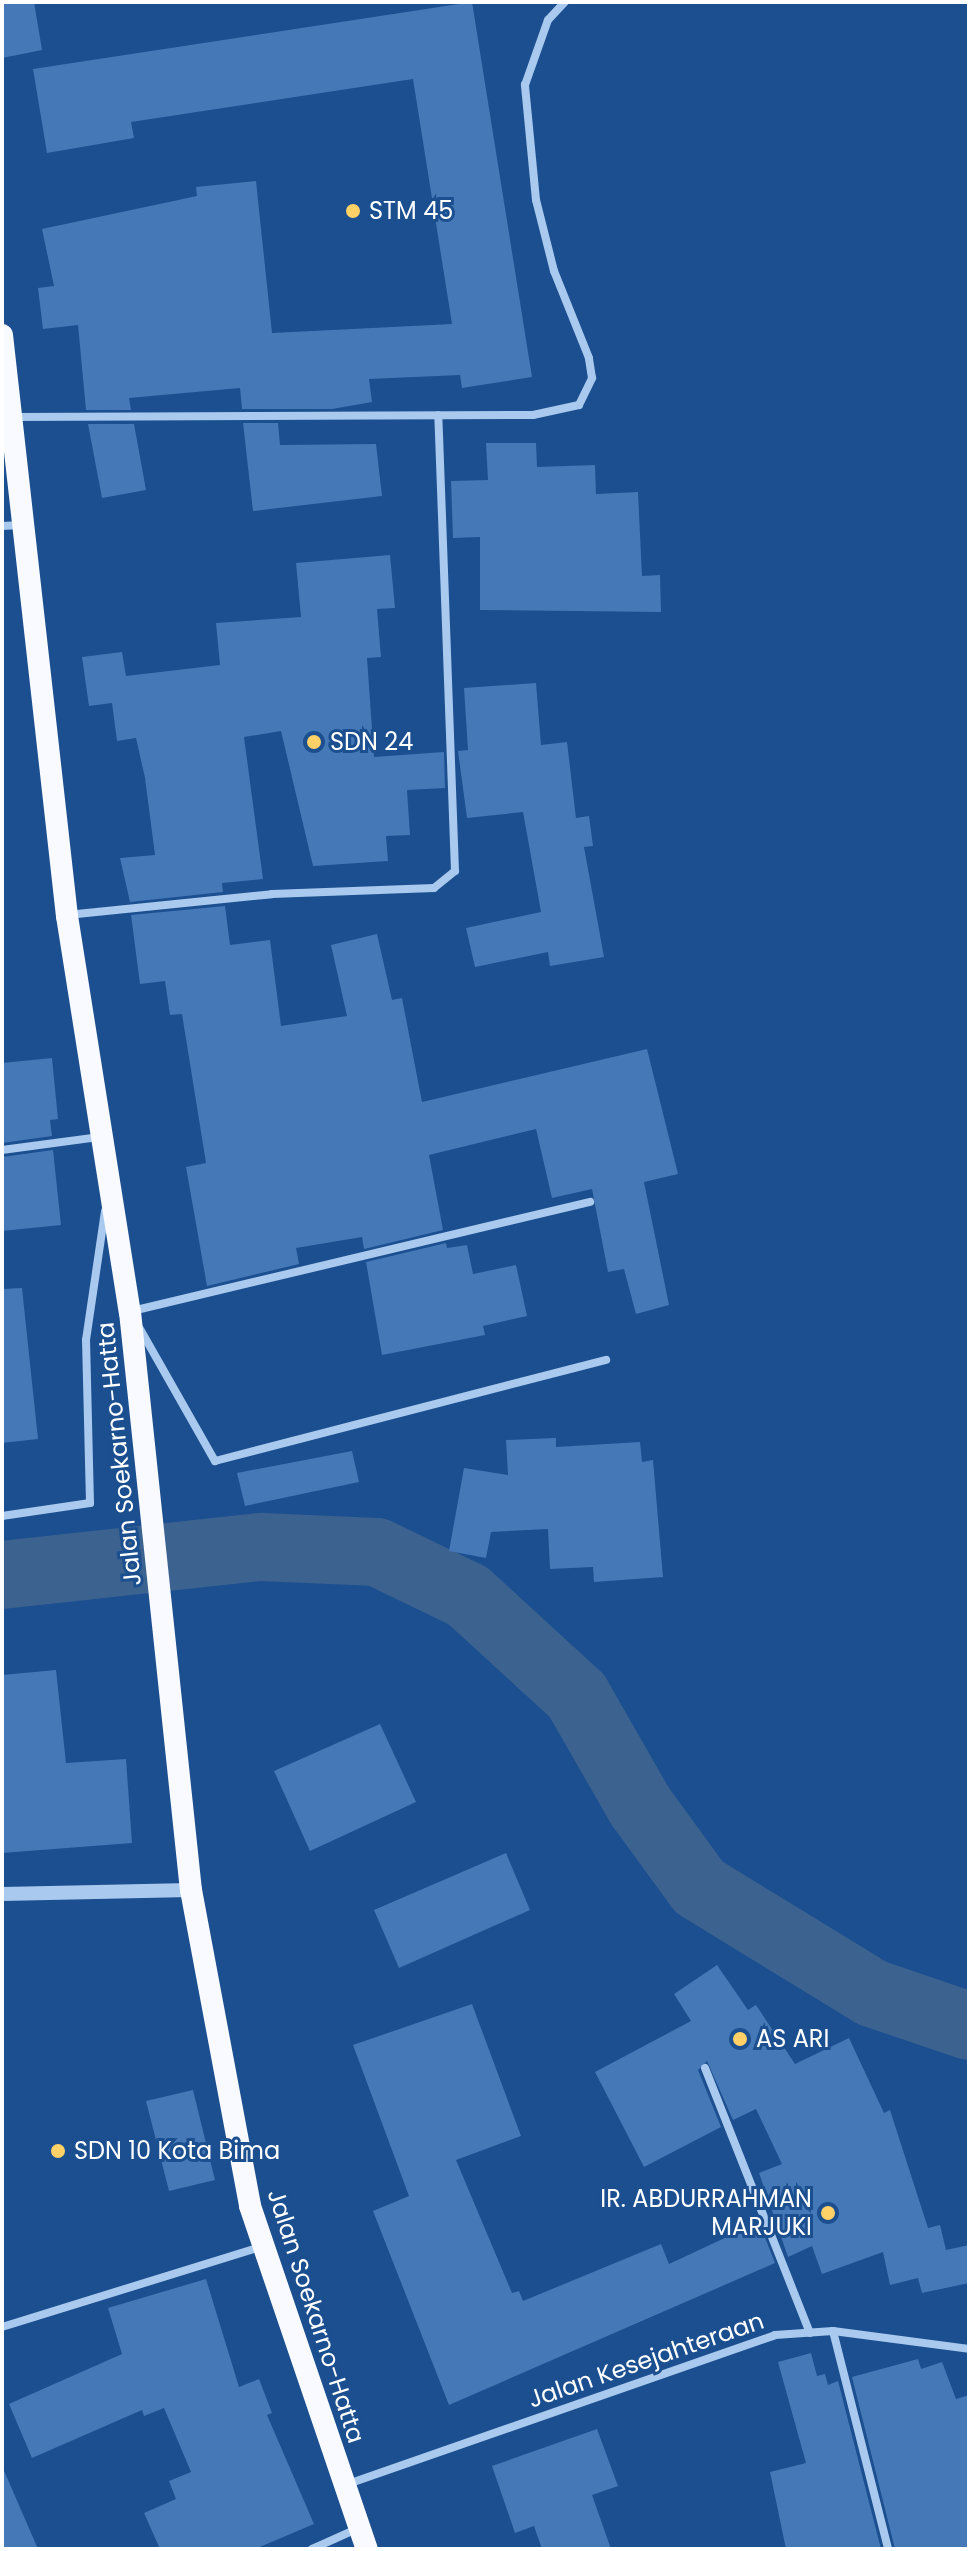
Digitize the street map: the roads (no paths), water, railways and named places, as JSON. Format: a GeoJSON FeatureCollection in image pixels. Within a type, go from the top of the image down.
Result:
{"type":"FeatureCollection","features":[{"type":"Feature","properties":{"kind":"highway","name":"Jalan Soekarno-Hatta"},"geometry":{"type":"LineString","coordinates":[[2,335],[14,417],[67,916],[105,1137],[130,1312],[191,1890],[250,2206],[363,2538]]}},
{"type":"Feature","properties":{"kind":"street"},"geometry":{"type":"LineString","coordinates":[[14,417],[560,414],[587,393],[589,358],[554,271],[536,200],[525,85],[548,20],[565,2]]}},
{"type":"Feature","properties":{"kind":"street"},"geometry":{"type":"LineString","coordinates":[[67,916],[272,894],[434,888],[455,871],[438,415]]}},
{"type":"Feature","properties":{"kind":"street"},"geometry":{"type":"LineString","coordinates":[[2,526],[25,524]]}},
{"type":"Feature","properties":{"kind":"street"},"geometry":{"type":"LineString","coordinates":[[2,1150],[105,1137]]}},
{"type":"Feature","properties":{"kind":"street"},"geometry":{"type":"LineString","coordinates":[[2,1516],[90,1503],[86,1340],[110,1177]]}},
{"type":"Feature","properties":{"kind":"street"},"geometry":{"type":"LineString","coordinates":[[590,1202],[130,1312],[215,1461],[606,1360]]}},
{"type":"Feature","properties":{"kind":"street"},"geometry":{"type":"LineString","coordinates":[[2,1894],[191,1890]]}},
{"type":"Feature","properties":{"kind":"street"},"geometry":{"type":"LineString","coordinates":[[705,2068],[810,2333]]}},
{"type":"Feature","properties":{"kind":"street"},"geometry":{"type":"LineString","coordinates":[[2,2327],[264,2246]]}},
{"type":"Feature","properties":{"kind":"street"},"geometry":{"type":"LineString","coordinates":[[833,2331],[888,2549]]}},
{"type":"Feature","properties":{"kind":"street","name":"Jalan Kesejahteraan"},"geometry":{"type":"LineString","coordinates":[[344,2486],[775,2335],[833,2331],[969,2349]]}},
{"type":"Feature","properties":{"kind":"street"},"geometry":{"type":"LineString","coordinates":[[312,2549],[363,2538]]}},
{"type":"Feature","properties":{"kind":"waterway"},"geometry":{"type":"LineString","coordinates":[[2,1575],[261,1547],[377,1552],[468,1596],[577,1696],[640,1806],[699,1887],[872,1993],[969,2026]]}},
{"type":"Feature","properties":{"kind":"place","name":"STM 45"},"geometry":{"type":"Point","coordinates":[353,211]}},
{"type":"Feature","properties":{"kind":"place","name":"SDN 24"},"geometry":{"type":"Point","coordinates":[314,742]}},
{"type":"Feature","properties":{"kind":"place","name":"AS ARI"},"geometry":{"type":"Point","coordinates":[740,2039]}},
{"type":"Feature","properties":{"kind":"place","name":"SDN 10 Kota Bima"},"geometry":{"type":"Point","coordinates":[58,2151]}},
{"type":"Feature","properties":{"kind":"place","name":"IR. ABDURRAHMAN MARJUKI"},"geometry":{"type":"Point","coordinates":[828,2213]}}]}
